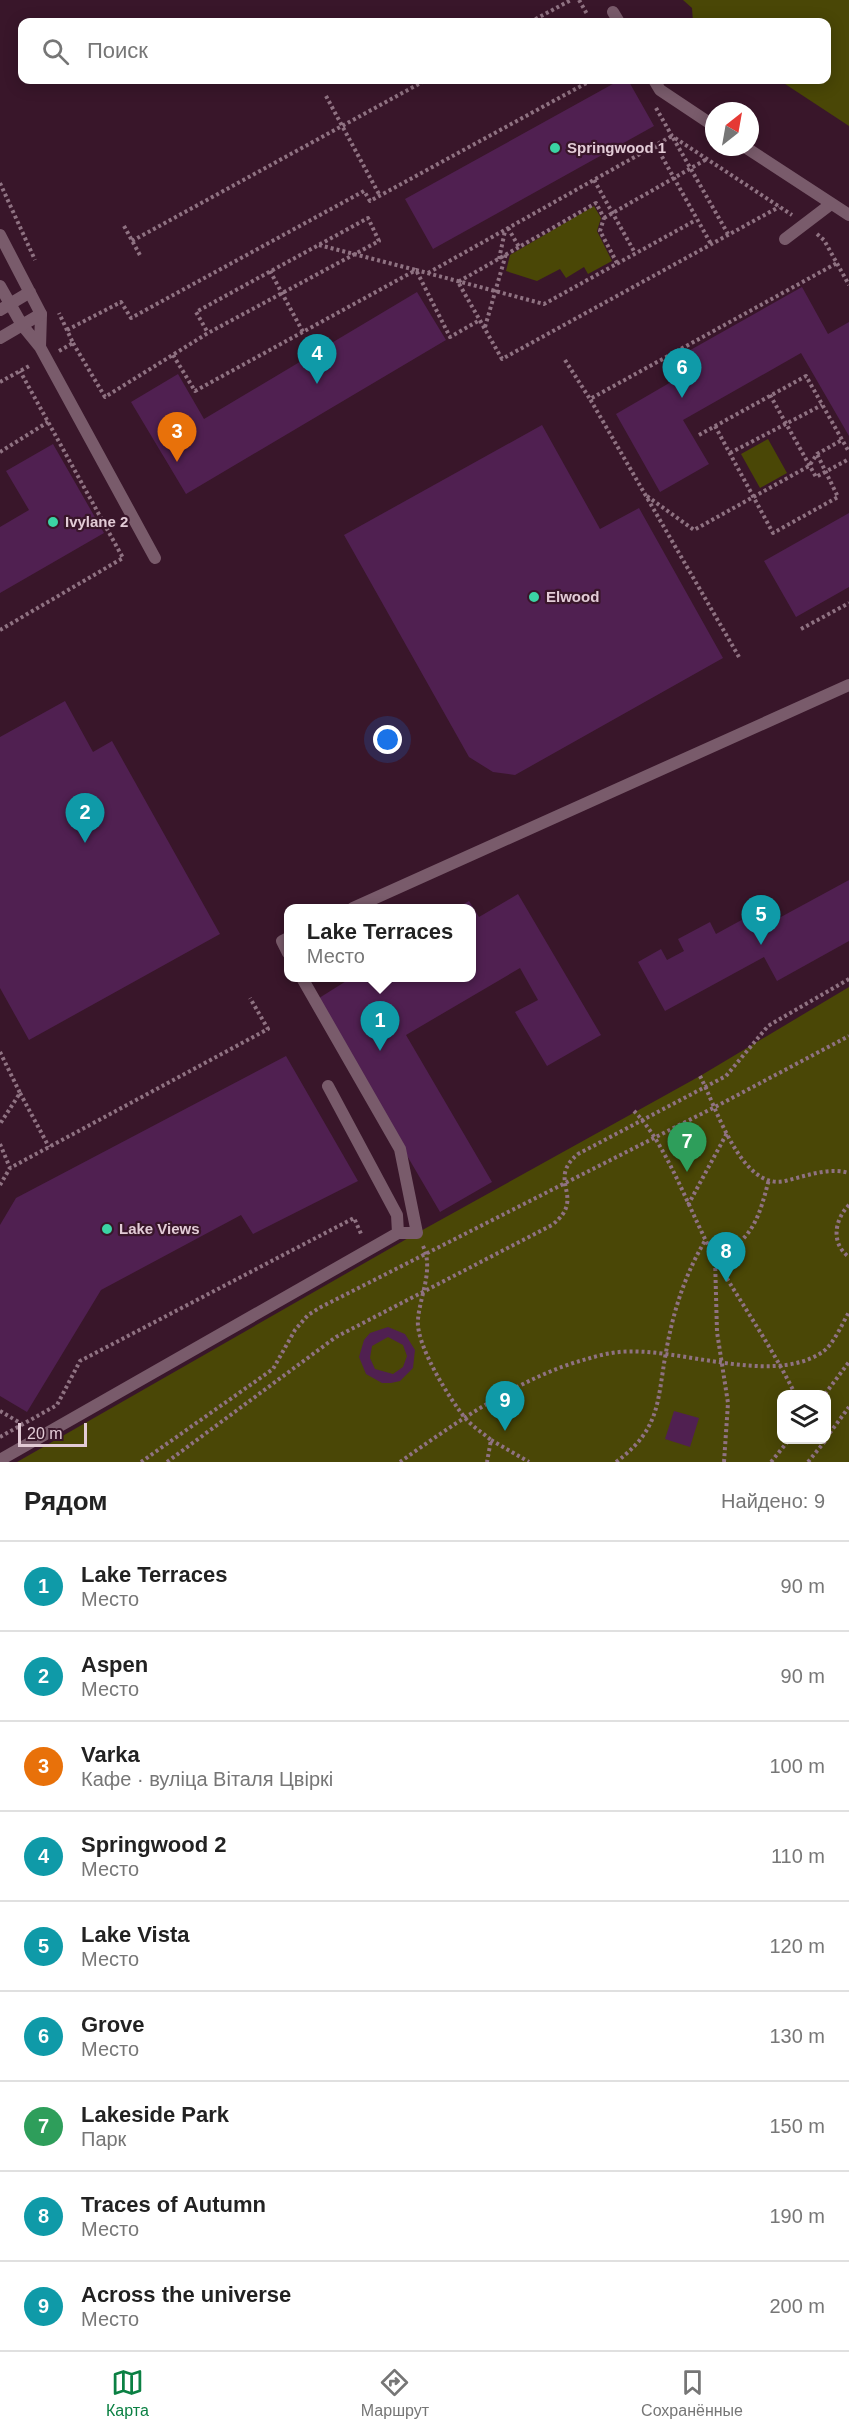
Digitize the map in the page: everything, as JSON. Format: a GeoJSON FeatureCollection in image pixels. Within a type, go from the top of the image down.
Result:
{"type":"FeatureCollection","features":[{"type":"Feature","properties":{"kind":"street"},"geometry":{"type":"LineString","coordinates":[[656,84],[660,90],[705,120]]}},
{"type":"Feature","properties":{"kind":"street"},"geometry":{"type":"LineString","coordinates":[[759,156],[849,215]]}},
{"type":"Feature","properties":{"kind":"street"},"geometry":{"type":"LineString","coordinates":[[785,239],[831,204]]}},
{"type":"Feature","properties":{"kind":"street"},"geometry":{"type":"LineString","coordinates":[[0,235],[41,314],[40,347]]}},
{"type":"Feature","properties":{"kind":"street"},"geometry":{"type":"LineString","coordinates":[[0,286],[5,307],[40,347],[155,558]]}},
{"type":"Feature","properties":{"kind":"street"},"geometry":{"type":"LineString","coordinates":[[5,307],[30,292]]}},
{"type":"Feature","properties":{"kind":"street"},"geometry":{"type":"LineString","coordinates":[[0,338],[41,314]]}},
{"type":"Feature","properties":{"kind":"street"},"geometry":{"type":"LineString","coordinates":[[364,904],[849,685]]}},
{"type":"Feature","properties":{"kind":"street"},"geometry":{"type":"LineString","coordinates":[[0,1460],[398,1233],[417,1233],[400,1149],[305,982]]}},
{"type":"Feature","properties":{"kind":"street"},"geometry":{"type":"LineString","coordinates":[[328,1086],[397,1215],[398,1233]]}},
{"type":"Feature","properties":{"kind":"path"},"geometry":{"type":"LineString","coordinates":[[537,18],[570,0]]}},
{"type":"Feature","properties":{"kind":"path"},"geometry":{"type":"LineString","coordinates":[[579,0],[587,14]]}},
{"type":"Feature","properties":{"kind":"path"},"geometry":{"type":"LineString","coordinates":[[132,241],[419,84]]}},
{"type":"Feature","properties":{"kind":"path"},"geometry":{"type":"LineString","coordinates":[[67,330],[121,302],[131,318],[364,191],[370,201],[585,84]]}},
{"type":"Feature","properties":{"kind":"path"},"geometry":{"type":"LineString","coordinates":[[326,96],[380,196]]}},
{"type":"Feature","properties":{"kind":"path"},"geometry":{"type":"LineString","coordinates":[[650,98],[728,234]]}},
{"type":"Feature","properties":{"kind":"path"},"geometry":{"type":"LineString","coordinates":[[428,273],[672,136]]}},
{"type":"Feature","properties":{"kind":"path"},"geometry":{"type":"LineString","coordinates":[[672,136],[805,224],[824,240],[849,285]]}},
{"type":"Feature","properties":{"kind":"path"},"geometry":{"type":"LineString","coordinates":[[656,146],[711,244]]}},
{"type":"Feature","properties":{"kind":"path"},"geometry":{"type":"LineString","coordinates":[[617,263],[600,231],[604,218],[707,159]]}},
{"type":"Feature","properties":{"kind":"path"},"geometry":{"type":"LineString","coordinates":[[594,180],[635,253]]}},
{"type":"Feature","properties":{"kind":"path"},"geometry":{"type":"LineString","coordinates":[[458,282],[596,203],[604,218]]}},
{"type":"Feature","properties":{"kind":"path"},"geometry":{"type":"LineString","coordinates":[[458,282],[502,359],[779,207]]}},
{"type":"Feature","properties":{"kind":"path"},"geometry":{"type":"LineString","coordinates":[[73,343],[105,397],[208,333],[379,241],[368,218],[196,312],[208,333]]}},
{"type":"Feature","properties":{"kind":"path"},"geometry":{"type":"LineString","coordinates":[[319,245],[544,304],[696,220]]}},
{"type":"Feature","properties":{"kind":"path"},"geometry":{"type":"LineString","coordinates":[[124,226],[141,257]]}},
{"type":"Feature","properties":{"kind":"path"},"geometry":{"type":"LineString","coordinates":[[507,229],[519,247]]}},
{"type":"Feature","properties":{"kind":"path"},"geometry":{"type":"LineString","coordinates":[[499,259],[507,229]]}},
{"type":"Feature","properties":{"kind":"path"},"geometry":{"type":"LineString","coordinates":[[485,328],[506,254]]}},
{"type":"Feature","properties":{"kind":"path"},"geometry":{"type":"LineString","coordinates":[[590,399],[837,263]]}},
{"type":"Feature","properties":{"kind":"path"},"geometry":{"type":"LineString","coordinates":[[416,270],[450,337],[480,320]]}},
{"type":"Feature","properties":{"kind":"path"},"geometry":{"type":"LineString","coordinates":[[173,355],[195,391],[416,270]]}},
{"type":"Feature","properties":{"kind":"path"},"geometry":{"type":"LineString","coordinates":[[270,272],[303,332]]}},
{"type":"Feature","properties":{"kind":"path"},"geometry":{"type":"LineString","coordinates":[[565,360],[590,399],[739,657]]}},
{"type":"Feature","properties":{"kind":"path"},"geometry":{"type":"LineString","coordinates":[[0,630],[123,558],[20,371]]}},
{"type":"Feature","properties":{"kind":"path"},"geometry":{"type":"LineString","coordinates":[[699,435],[806,376],[849,452]]}},
{"type":"Feature","properties":{"kind":"path"},"geometry":{"type":"LineString","coordinates":[[770,395],[816,477],[849,459]]}},
{"type":"Feature","properties":{"kind":"path"},"geometry":{"type":"LineString","coordinates":[[730,453],[822,405]]}},
{"type":"Feature","properties":{"kind":"path"},"geometry":{"type":"LineString","coordinates":[[0,451],[48,422]]}},
{"type":"Feature","properties":{"kind":"path"},"geometry":{"type":"LineString","coordinates":[[715,426],[773,533],[838,497],[817,454]]}},
{"type":"Feature","properties":{"kind":"path"},"geometry":{"type":"LineString","coordinates":[[644,494],[694,530],[809,466],[817,454],[842,440]]}},
{"type":"Feature","properties":{"kind":"path"},"geometry":{"type":"LineString","coordinates":[[801,629],[849,603]]}},
{"type":"Feature","properties":{"kind":"path"},"geometry":{"type":"LineString","coordinates":[[167,1462],[336,1337],[552,1225],[564,1216],[568,1207],[564,1184],[568,1162],[578,1154],[706,1089],[737,1066],[774,1021],[849,979]]}},
{"type":"Feature","properties":{"kind":"path"},"geometry":{"type":"LineString","coordinates":[[0,1185],[10,1168],[268,1029],[250,998]]}},
{"type":"Feature","properties":{"kind":"path"},"geometry":{"type":"LineString","coordinates":[[141,1462],[273,1369],[295,1330],[308,1315],[715,1107],[849,1035]]}},
{"type":"Feature","properties":{"kind":"path"},"geometry":{"type":"LineString","coordinates":[[0,1052],[49,1148]]}},
{"type":"Feature","properties":{"kind":"path"},"geometry":{"type":"LineString","coordinates":[[700,1077],[742,1162],[759,1176],[778,1183],[836,1169],[849,1173]]}},
{"type":"Feature","properties":{"kind":"path"},"geometry":{"type":"LineString","coordinates":[[0,1124],[20,1093]]}},
{"type":"Feature","properties":{"kind":"path"},"geometry":{"type":"LineString","coordinates":[[634,1110],[644,1120],[715,1258],[780,1364],[793,1390]]}},
{"type":"Feature","properties":{"kind":"path"},"geometry":{"type":"LineString","coordinates":[[688,1205],[728,1132]]}},
{"type":"Feature","properties":{"kind":"path"},"geometry":{"type":"LineString","coordinates":[[0,1144],[10,1168]]}},
{"type":"Feature","properties":{"kind":"path"},"geometry":{"type":"LineString","coordinates":[[715,1258],[731,1250],[750,1233],[762,1208],[769,1179]]}},
{"type":"Feature","properties":{"kind":"path"},"geometry":{"type":"LineString","coordinates":[[849,1205],[840,1214],[837,1241],[849,1257]]}},
{"type":"Feature","properties":{"kind":"path"},"geometry":{"type":"LineString","coordinates":[[0,1437],[57,1405],[80,1361],[354,1218],[368,1251]]}},
{"type":"Feature","properties":{"kind":"path"},"geometry":{"type":"LineString","coordinates":[[417,1233],[427,1254],[425,1290],[417,1322],[427,1356],[466,1419],[491,1440],[529,1462]]}},
{"type":"Feature","properties":{"kind":"path"},"geometry":{"type":"LineString","coordinates":[[616,1462],[639,1441],[654,1415],[660,1399],[665,1354],[684,1284],[706,1239]]}},
{"type":"Feature","properties":{"kind":"path"},"geometry":{"type":"LineString","coordinates":[[715,1258],[714,1298],[728,1403],[724,1462]]}},
{"type":"Feature","properties":{"kind":"path"},"geometry":{"type":"LineString","coordinates":[[400,1462],[521,1386],[559,1367],[619,1352],[665,1354],[722,1363],[768,1366],[809,1359],[824,1352],[849,1312]]}},
{"type":"Feature","properties":{"kind":"path"},"geometry":{"type":"LineString","coordinates":[[829,1390],[849,1362]]}},
{"type":"Feature","properties":{"kind":"path"},"geometry":{"type":"LineString","coordinates":[[831,1431],[849,1407]]}},
{"type":"Feature","properties":{"kind":"path"},"geometry":{"type":"LineString","coordinates":[[0,1411],[22,1424]]}},
{"type":"Feature","properties":{"kind":"path"},"geometry":{"type":"LineString","coordinates":[[487,1462],[491,1440]]}},
{"type":"Feature","properties":{"kind":"path"},"geometry":{"type":"LineString","coordinates":[[771,1462],[786,1444]]}},
{"type":"Feature","properties":{"kind":"path"},"geometry":{"type":"LineString","coordinates":[[808,1462],[821,1444]]}},
{"type":"Feature","properties":{"kind":"shaded area"},"geometry":{"type":"Polygon","coordinates":[[[683,0],[849,0],[849,126],[785,84],[831,84],[831,18],[693,18],[692,8],[683,0]]]}},
{"type":"Feature","properties":{"kind":"shaded area"},"geometry":{"type":"Polygon","coordinates":[[[594,206],[601,218],[597,231],[612,261],[588,274],[584,267],[566,278],[560,269],[537,281],[506,271],[510,255],[594,206]]]}},
{"type":"Feature","properties":{"kind":"shaded area"},"geometry":{"type":"Polygon","coordinates":[[[768,439],[787,473],[760,488],[741,454],[768,439]]]}},
{"type":"Feature","properties":{"kind":"shaded area"},"geometry":{"type":"Polygon","coordinates":[[[849,987],[849,1462],[17,1462],[417,1233],[700,1076],[849,987]]]}},
{"type":"Feature","properties":{"kind":"building","name":"Springwood 1"},"geometry":{"type":"Polygon","coordinates":[[[613,84],[630,84],[654,126],[433,249],[405,199],[613,84]]]}},
{"type":"Feature","properties":{"kind":"building"},"geometry":{"type":"Polygon","coordinates":[[[802,287],[828,334],[849,322],[849,436],[801,353],[683,420],[709,464],[660,492],[616,414],[671,382],[662,366],[802,287]]]}},
{"type":"Feature","properties":{"kind":"building"},"geometry":{"type":"Polygon","coordinates":[[[417,292],[446,340],[186,494],[131,402],[178,374],[204,419],[417,292]]]}},
{"type":"Feature","properties":{"kind":"building","name":"Elwood"},"geometry":{"type":"Polygon","coordinates":[[[542,425],[600,529],[639,508],[723,658],[515,775],[493,772],[469,757],[344,535],[542,425]]]}},
{"type":"Feature","properties":{"kind":"building","name":"Ivylane 2"},"geometry":{"type":"Polygon","coordinates":[[[53,444],[104,533],[0,593],[0,527],[29,510],[6,471],[53,444]]]}},
{"type":"Feature","properties":{"kind":"building"},"geometry":{"type":"Polygon","coordinates":[[[849,513],[849,587],[796,617],[764,561],[849,513]]]}},
{"type":"Feature","properties":{"kind":"building"},"geometry":{"type":"Polygon","coordinates":[[[65,701],[93,752],[112,741],[220,934],[29,1040],[0,988],[0,737],[65,701]]]}},
{"type":"Feature","properties":{"kind":"building"},"geometry":{"type":"Polygon","coordinates":[[[849,880],[849,941],[777,981],[764,957],[665,1011],[638,962],[661,949],[667,960],[684,951],[678,939],[710,922],[716,934],[747,917],[755,931],[849,880]]]}},
{"type":"Feature","properties":{"kind":"building"},"geometry":{"type":"Polygon","coordinates":[[[518,894],[601,1035],[547,1066],[515,1012],[538,1000],[520,968],[406,1035],[492,1182],[440,1212],[316,1000],[345,982],[476,982],[476,912],[479,917],[518,894]]]}},
{"type":"Feature","properties":{"kind":"building","name":"Lake Views"},"geometry":{"type":"Polygon","coordinates":[[[286,1056],[358,1181],[253,1234],[241,1215],[101,1290],[27,1412],[0,1396],[0,1225],[16,1198],[286,1056]]]}},
{"type":"Feature","properties":{"kind":"building"},"geometry":{"type":"Polygon","coordinates":[[[388,1327],[405,1334],[415,1350],[413,1368],[400,1381],[382,1383],[366,1374],[359,1357],[364,1340],[370,1333],[388,1327]],[[388,1337],[372,1346],[370,1358],[375,1369],[393,1374],[403,1367],[407,1356],[403,1345],[388,1337]]]}},
{"type":"Feature","properties":{"kind":"building"},"geometry":{"type":"Polygon","coordinates":[[[674,1411],[699,1418],[690,1447],[665,1439],[674,1411]]]}},
{"type":"Feature","properties":{"kind":"place","name":"Springwood 1"},"geometry":{"type":"Point","coordinates":[555,148]}},
{"type":"Feature","properties":{"kind":"place","name":"Springwood 2"},"geometry":{"type":"Point","coordinates":[317,384]}},
{"type":"Feature","properties":{"kind":"place","name":"Grove"},"geometry":{"type":"Point","coordinates":[682,398]}},
{"type":"Feature","properties":{"kind":"place","name":"Varka"},"geometry":{"type":"Point","coordinates":[177,462]}},
{"type":"Feature","properties":{"kind":"place","name":"Ivylane 2"},"geometry":{"type":"Point","coordinates":[53,522]}},
{"type":"Feature","properties":{"kind":"place","name":"Elwood"},"geometry":{"type":"Point","coordinates":[534,597]}},
{"type":"Feature","properties":{"kind":"place","name":"Aspen"},"geometry":{"type":"Point","coordinates":[85,843]}},
{"type":"Feature","properties":{"kind":"place","name":"Lake Vista"},"geometry":{"type":"Point","coordinates":[761,945]}},
{"type":"Feature","properties":{"kind":"place","name":"Lake Terraces"},"geometry":{"type":"Point","coordinates":[380,1051]}},
{"type":"Feature","properties":{"kind":"place","name":"Lakeside Park"},"geometry":{"type":"Point","coordinates":[687,1172]}},
{"type":"Feature","properties":{"kind":"place","name":"Lake Views"},"geometry":{"type":"Point","coordinates":[107,1229]}},
{"type":"Feature","properties":{"kind":"place","name":"Traces of Autumn"},"geometry":{"type":"Point","coordinates":[726,1282]}},
{"type":"Feature","properties":{"kind":"place","name":"Across the universe"},"geometry":{"type":"Point","coordinates":[505,1431]}}]}
